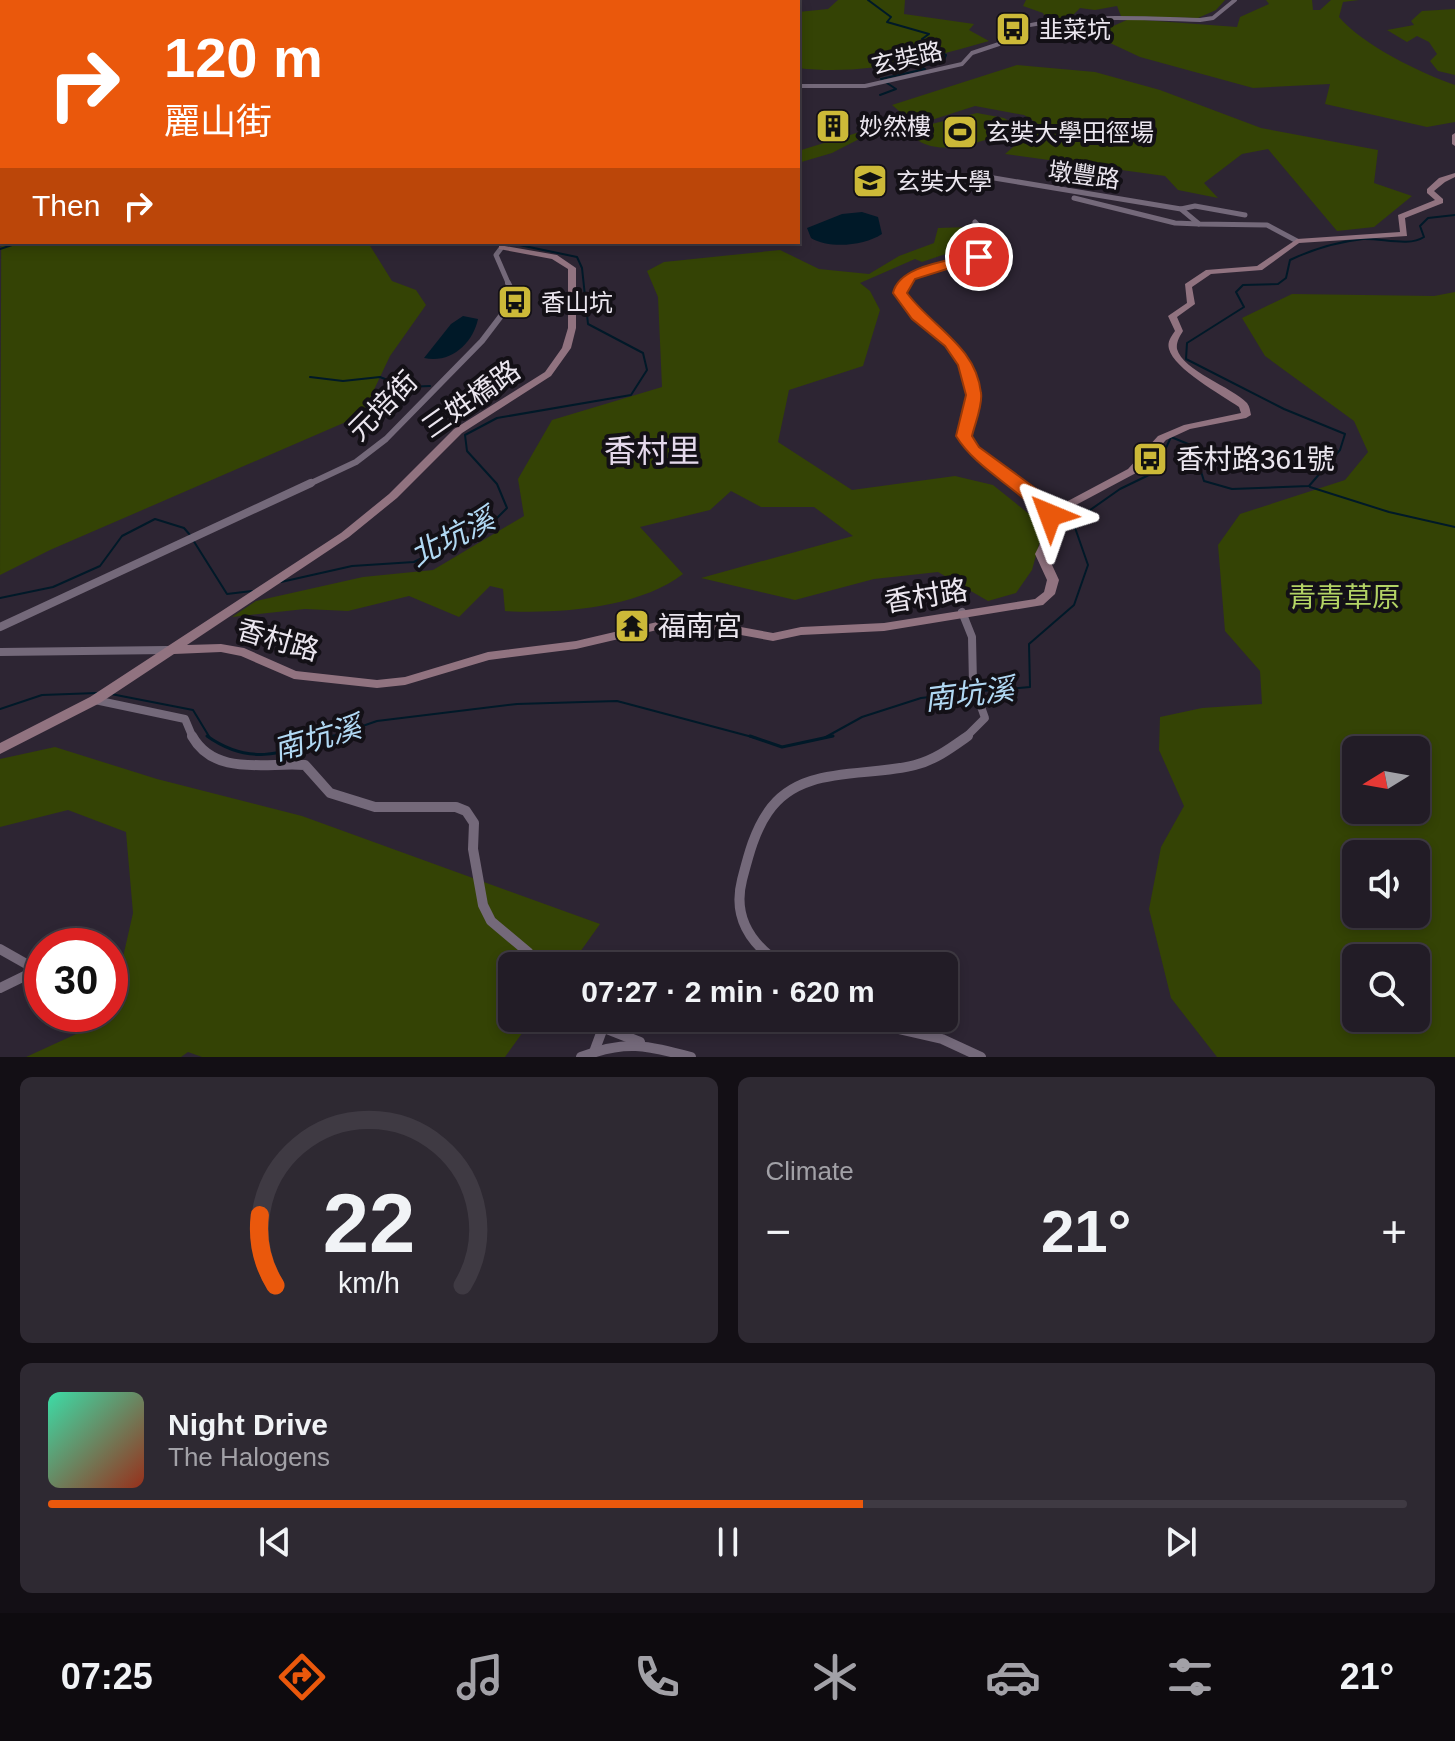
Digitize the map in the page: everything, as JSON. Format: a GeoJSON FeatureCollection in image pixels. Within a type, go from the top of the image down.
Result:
{"type":"FeatureCollection","features":[{"type":"Feature","properties":{"kind":"street","name":"玄奘路"},"geometry":{"type":"LineString","coordinates":[[800,86],[887,83],[962,64],[972,53],[999,44],[999,33],[1013,28],[1106,17],[1205,20],[1222,12],[1226,4],[1235,0]]}},
{"type":"Feature","properties":{"kind":"street"},"geometry":{"type":"LineString","coordinates":[[1455,135],[1455,144]]}},
{"type":"Feature","properties":{"kind":"street"},"geometry":{"type":"LineString","coordinates":[[1297,241],[1404,234],[1401,217],[1440,201],[1430,191],[1442,180],[1455,175]]}},
{"type":"Feature","properties":{"kind":"street","name":"墩豐路"},"geometry":{"type":"LineString","coordinates":[[982,176],[1181,209],[1195,206],[1245,215]]}},
{"type":"Feature","properties":{"kind":"street","name":"墩豐路"},"geometry":{"type":"LineString","coordinates":[[1074,198],[1175,223],[1267,225],[1297,241]]}},
{"type":"Feature","properties":{"kind":"street"},"geometry":{"type":"LineString","coordinates":[[1181,209],[1199,224]]}},
{"type":"Feature","properties":{"kind":"street"},"geometry":{"type":"LineString","coordinates":[[975,222],[1000,251],[910,277],[902,284],[900,293],[917,316],[950,343],[966,365],[974,395],[964,436],[972,450],[1033,495],[1041,507],[1050,535]]}},
{"type":"Feature","properties":{"kind":"street","name":"香村路"},"geometry":{"type":"LineString","coordinates":[[0,652],[221,648],[244,652],[294,675],[377,684],[405,681],[488,656],[576,645],[670,623],[697,623],[773,637],[801,631],[867,629],[962,612],[1019,608],[1039,602],[1049,594],[1053,580],[1041,554],[1059,516],[1083,496],[1132,471],[1162,438],[1187,427],[1246,415],[1244,406],[1184,364],[1174,351],[1172,342],[1179,331],[1172,316],[1191,304],[1187,289],[1203,275],[1259,268],[1297,241]]}},
{"type":"Feature","properties":{"kind":"street","name":"元培街"},"geometry":{"type":"LineString","coordinates":[[0,627],[356,462],[386,439],[455,365],[482,341],[501,316],[512,291],[496,255],[505,244]]}},
{"type":"Feature","properties":{"kind":"street","name":"三姓橋路"},"geometry":{"type":"LineString","coordinates":[[170,650],[345,535],[393,496],[458,431],[533,386],[559,361],[572,328],[572,268],[554,257],[505,244]]}},
{"type":"Feature","properties":{"kind":"street"},"geometry":{"type":"LineString","coordinates":[[1041,507],[1059,516]]}},
{"type":"Feature","properties":{"kind":"street"},"geometry":{"type":"LineString","coordinates":[[764,952],[739,919],[738,897],[750,842],[771,804],[790,788],[805,781],[908,768],[940,756],[985,718],[973,684],[972,637],[962,612]]}},
{"type":"Feature","properties":{"kind":"street"},"geometry":{"type":"LineString","coordinates":[[0,749],[95,700],[170,650]]}},
{"type":"Feature","properties":{"kind":"street"},"geometry":{"type":"LineString","coordinates":[[95,700],[185,719],[192,742],[202,754],[229,764],[305,765],[330,793],[375,807],[456,807],[466,811],[474,823],[473,849],[483,905],[491,921],[528,952]]}},
{"type":"Feature","properties":{"kind":"street"},"geometry":{"type":"LineString","coordinates":[[0,949],[37,970],[0,988]]}},
{"type":"Feature","properties":{"kind":"street"},"geometry":{"type":"LineString","coordinates":[[594,1052],[601,1032]]}},
{"type":"Feature","properties":{"kind":"street"},"geometry":{"type":"LineString","coordinates":[[619,1032],[642,1043],[691,1057]]}},
{"type":"Feature","properties":{"kind":"street"},"geometry":{"type":"LineString","coordinates":[[922,1032],[965,1046],[981,1057]]}},
{"type":"Feature","properties":{"kind":"street"},"geometry":{"type":"LineString","coordinates":[[581,1057],[624,1042],[642,1043]]}},
{"type":"Feature","properties":{"kind":"green space"},"geometry":{"type":"Polygon","coordinates":[[[838,0],[905,0],[904,14],[974,24],[969,30],[989,41],[919,60],[871,68],[800,68],[800,12],[828,9],[838,0]]]}},
{"type":"Feature","properties":{"kind":"green space"},"geometry":{"type":"Polygon","coordinates":[[[1026,0],[1225,0],[1216,10],[1198,18],[1121,16],[1117,6],[1095,10],[1080,8],[1073,15],[1077,18],[1040,22],[1045,17],[1043,13],[1023,6],[1026,0]]]}},
{"type":"Feature","properties":{"kind":"green space"},"geometry":{"type":"Polygon","coordinates":[[[1266,0],[1312,0],[1313,10],[1320,10],[1331,0],[1359,0],[1343,2],[1339,17],[1362,38],[1393,57],[1455,85],[1455,122],[1427,127],[1325,104],[1330,84],[1253,88],[1140,57],[1093,35],[1129,19],[1237,27],[1240,17],[1269,4],[1266,0]]]}},
{"type":"Feature","properties":{"kind":"green space"},"geometry":{"type":"Polygon","coordinates":[[[1455,9],[1455,75],[1438,71],[1430,61],[1437,54],[1429,42],[1417,36],[1407,42],[1387,30],[1414,25],[1411,21],[1422,11],[1455,9]]]}},
{"type":"Feature","properties":{"kind":"green space"},"geometry":{"type":"Polygon","coordinates":[[[1017,65],[1095,72],[1160,90],[1261,128],[1378,150],[1374,183],[1412,196],[1374,227],[1337,231],[1268,149],[1242,154],[1204,183],[1218,198],[1178,190],[1165,176],[1005,154],[1020,141],[1046,129],[1024,115],[975,106],[916,125],[892,105],[1017,65]]]}},
{"type":"Feature","properties":{"kind":"green space","name":"玄奘大學田徑場"},"geometry":{"type":"Polygon","coordinates":[[[977,113],[1004,118],[1021,128],[964,146],[949,147],[935,147],[910,134],[915,128],[977,113]]]}},
{"type":"Feature","properties":{"kind":"green space"},"geometry":{"type":"Polygon","coordinates":[[[863,131],[863,137],[832,153],[800,162],[800,150],[863,131]]]}},
{"type":"Feature","properties":{"kind":"green space"},"geometry":{"type":"Polygon","coordinates":[[[968,227],[975,238],[969,246],[922,262],[915,259],[860,283],[870,291],[880,310],[863,366],[789,390],[778,442],[852,490],[955,476],[993,485],[1044,526],[1032,570],[1016,593],[988,601],[938,572],[874,579],[795,600],[701,578],[853,536],[814,507],[761,507],[731,491],[710,510],[640,527],[683,574],[644,595],[622,601],[573,610],[505,611],[503,589],[490,586],[459,617],[409,596],[348,611],[305,609],[232,617],[256,601],[363,577],[433,570],[524,516],[518,479],[552,420],[662,387],[658,297],[647,271],[664,262],[780,250],[819,269],[869,274],[899,256],[934,243],[938,228],[968,227]]]}},
{"type":"Feature","properties":{"kind":"green space"},"geometry":{"type":"Polygon","coordinates":[[[1,244],[369,244],[392,281],[416,290],[426,305],[390,356],[362,415],[50,550],[0,575],[1,244]]]}},
{"type":"Feature","properties":{"kind":"green space","name":"青青草原"},"geometry":{"type":"Polygon","coordinates":[[[1455,292],[1455,1057],[1217,1057],[1171,998],[1149,909],[1161,847],[1184,806],[1159,750],[1160,717],[1202,708],[1262,704],[1260,671],[1225,631],[1218,545],[1240,514],[1345,480],[1368,452],[1354,421],[1265,356],[1242,318],[1292,294],[1434,296],[1455,292]]]}},
{"type":"Feature","properties":{"kind":"green space"},"geometry":{"type":"Polygon","coordinates":[[[55,747],[157,779],[302,816],[600,924],[580,952],[498,952],[498,1032],[523,1032],[505,1057],[202,1057],[188,1052],[181,1057],[26,1057],[81,1032],[128,1032],[128,935],[133,913],[126,832],[68,810],[0,827],[0,759],[55,747]]]}},
{"type":"Feature","properties":{"kind":"water"},"geometry":{"type":"Polygon","coordinates":[[[862,212],[878,217],[882,234],[866,241],[837,245],[811,238],[807,228],[842,214],[862,212]]]}},
{"type":"Feature","properties":{"kind":"water"},"geometry":{"type":"Polygon","coordinates":[[[463,316],[478,319],[466,343],[452,355],[424,358],[451,324],[463,316]]]}},
{"type":"Feature","properties":{"kind":"waterway","name":"韭菜坑"},"geometry":{"type":"LineString","coordinates":[[868,0],[891,17],[887,22],[929,34],[922,39],[946,55],[943,62],[920,66],[925,69],[881,79],[896,89],[880,95]]}},
{"type":"Feature","properties":{"kind":"waterway","name":"南坑溪"},"geometry":{"type":"LineString","coordinates":[[981,691],[1030,687],[1029,644],[1074,605],[1088,565],[1073,522],[1120,489],[1155,472],[1171,437],[1193,446],[1204,481],[1232,489],[1309,486],[1340,450],[1345,434],[1284,409],[1186,359],[1187,343],[1244,307],[1236,292],[1243,285],[1278,284],[1286,278],[1290,260],[1316,249],[1363,239],[1418,240],[1424,237],[1420,226],[1428,218],[1455,215]]}},
{"type":"Feature","properties":{"kind":"waterway"},"geometry":{"type":"LineString","coordinates":[[0,249],[15,244]]}},
{"type":"Feature","properties":{"kind":"waterway","name":"北坑溪"},"geometry":{"type":"LineString","coordinates":[[281,582],[352,566],[414,562],[492,523],[507,508],[497,484],[467,451],[465,435],[497,418],[631,395],[647,370],[643,353],[588,324],[582,268],[577,257],[515,244]]}},
{"type":"Feature","properties":{"kind":"waterway"},"geometry":{"type":"LineString","coordinates":[[310,377],[343,381],[380,377],[405,387],[430,386]]}},
{"type":"Feature","properties":{"kind":"waterway"},"geometry":{"type":"LineString","coordinates":[[1310,487],[1389,512],[1455,527]]}},
{"type":"Feature","properties":{"kind":"waterway","name":"北坑溪"},"geometry":{"type":"LineString","coordinates":[[0,598],[53,587],[100,566],[122,536],[155,519],[184,528],[190,535]]}},
{"type":"Feature","properties":{"kind":"waterway","name":"北坑溪"},"geometry":{"type":"LineString","coordinates":[[193,540],[227,594],[252,591]]}},
{"type":"Feature","properties":{"kind":"waterway","name":"南坑溪"},"geometry":{"type":"LineString","coordinates":[[824,738],[862,717],[921,698],[974,692]]}},
{"type":"Feature","properties":{"kind":"waterway","name":"南坑溪"},"geometry":{"type":"LineString","coordinates":[[0,709],[42,695],[97,693]]}},
{"type":"Feature","properties":{"kind":"waterway","name":"南坑溪"},"geometry":{"type":"LineString","coordinates":[[111,694],[193,710],[210,738]]}},
{"type":"Feature","properties":{"kind":"waterway","name":"南坑溪"},"geometry":{"type":"LineString","coordinates":[[331,737],[377,721],[517,704],[617,701],[755,738]]}},
{"type":"Feature","properties":{"kind":"waterway","name":"南坑溪"},"geometry":{"type":"LineString","coordinates":[[750,736],[755,738]]}},
{"type":"Feature","properties":{"kind":"waterway","name":"南坑溪"},"geometry":{"type":"LineString","coordinates":[[824,738],[833,736]]}},
{"type":"Feature","properties":{"kind":"waterway","name":"南坑溪"},"geometry":{"type":"LineString","coordinates":[[210,738],[239,752],[269,754],[331,737]]}},
{"type":"Feature","properties":{"kind":"waterway","name":"南坑溪"},"geometry":{"type":"LineString","coordinates":[[755,738],[782,747],[824,738]]}},
{"type":"Feature","properties":{"kind":"place","name":"韭菜坑"},"geometry":{"type":"Point","coordinates":[1013,29]}},
{"type":"Feature","properties":{"kind":"place","name":"妙然樓"},"geometry":{"type":"Point","coordinates":[833,126]}},
{"type":"Feature","properties":{"kind":"place","name":"玄奘大學田徑場"},"geometry":{"type":"Point","coordinates":[960,132]}},
{"type":"Feature","properties":{"kind":"place","name":"玄奘大學"},"geometry":{"type":"Point","coordinates":[870,181]}},
{"type":"Feature","properties":{"kind":"place","name":"香山坑"},"geometry":{"type":"Point","coordinates":[515,302]}},
{"type":"Feature","properties":{"kind":"place","name":"香村路361號"},"geometry":{"type":"Point","coordinates":[1150,459]}},
{"type":"Feature","properties":{"kind":"place","name":"福南宮"},"geometry":{"type":"Point","coordinates":[632,626]}},
{"type":"Feature","properties":{"kind":"district","name":"香村里"},"geometry":{"type":"Point","coordinates":[652,451]}},
{"type":"Feature","properties":{"kind":"route"},"geometry":{"type":"LineString","coordinates":[[979,257],[910,277],[902,284],[900,293],[904,302],[950,343],[966,365],[974,395],[964,436],[972,450],[1033,495],[1050,515]]}}]}
